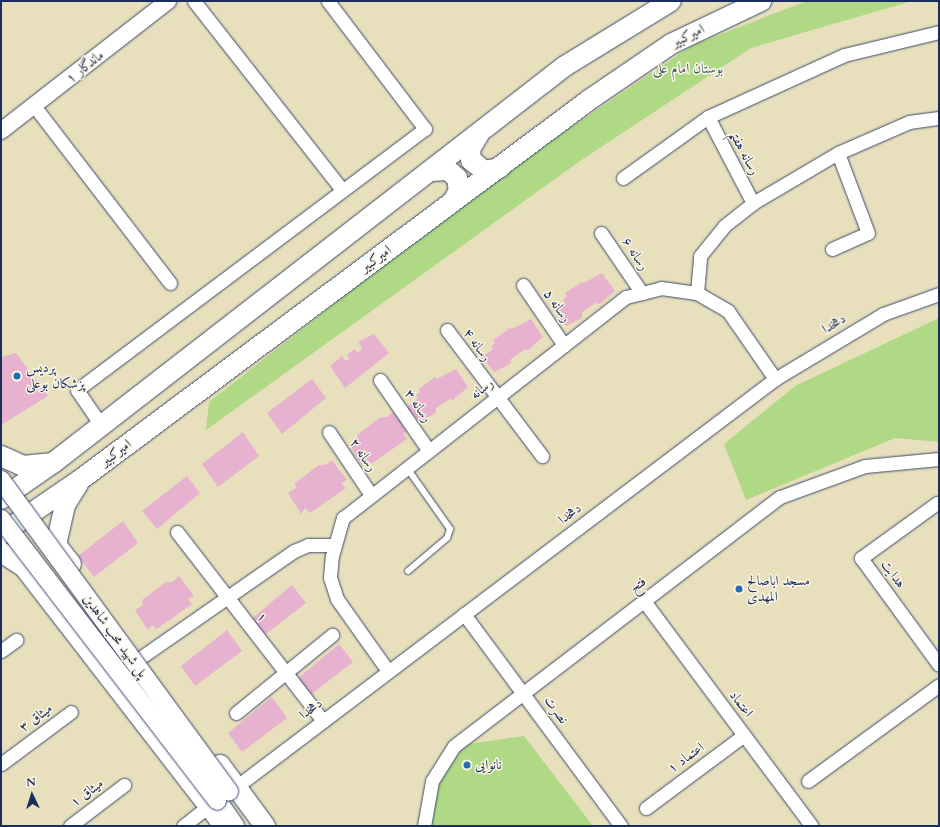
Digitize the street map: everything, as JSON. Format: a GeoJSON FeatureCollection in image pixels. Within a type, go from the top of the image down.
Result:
{"type":"FeatureCollection","features":[{"type":"Feature","properties":{"kind":"main road"},"geometry":{"type":"LineString","coordinates":[[1,499],[53,463],[565,66],[671,1]]}},
{"type":"Feature","properties":{"kind":"main road","name":"امیرکبیر"},"geometry":{"type":"LineString","coordinates":[[1,534],[80,480],[454,200],[500,168],[589,100],[672,44],[761,1]]}},
{"type":"Feature","properties":{"kind":"main road"},"geometry":{"type":"LineString","coordinates":[[479,134],[470,149],[470,160],[484,171],[500,168]]}},
{"type":"Feature","properties":{"kind":"main road"},"geometry":{"type":"LineString","coordinates":[[431,171],[448,170],[457,178],[459,190],[454,200]]}},
{"type":"Feature","properties":{"kind":"main road"},"geometry":{"type":"LineString","coordinates":[[1,456],[23,466],[53,463]]}},
{"type":"Feature","properties":{"kind":"main road","name":"پل شهید محب شاهدین"},"geometry":{"type":"LineString","coordinates":[[1,480],[223,796]]}},
{"type":"Feature","properties":{"kind":"main road"},"geometry":{"type":"LineString","coordinates":[[56,545],[65,505],[80,480]]}},
{"type":"Feature","properties":{"kind":"main road","name":"پل شهید محب شاهدین"},"geometry":{"type":"LineString","coordinates":[[1,519],[223,796]]}},
{"type":"Feature","properties":{"kind":"main road"},"geometry":{"type":"LineString","coordinates":[[24,567],[28,554],[34,546],[44,543],[56,545],[140,658],[223,796],[235,826]]}},
{"type":"Feature","properties":{"kind":"main road"},"geometry":{"type":"LineString","coordinates":[[1,552],[24,567],[223,796],[255,826]]}},
{"type":"Feature","properties":{"kind":"main road"},"geometry":{"type":"LineString","coordinates":[[223,796],[224,826]]}},
{"type":"Feature","properties":{"kind":"main road"},"geometry":{"type":"LineString","coordinates":[[223,796],[266,826]]}},
{"type":"Feature","properties":{"kind":"street","name":"ماندگار ۱"},"geometry":{"type":"LineString","coordinates":[[1,131],[35,107],[168,1]]}},
{"type":"Feature","properties":{"kind":"street"},"geometry":{"type":"LineString","coordinates":[[194,1],[342,190]]}},
{"type":"Feature","properties":{"kind":"street"},"geometry":{"type":"LineString","coordinates":[[101,425],[77,390],[425,129],[328,1]]}},
{"type":"Feature","properties":{"kind":"street"},"geometry":{"type":"LineString","coordinates":[[623,178],[708,117],[844,56],[939,32]]}},
{"type":"Feature","properties":{"kind":"street"},"geometry":{"type":"LineString","coordinates":[[35,107],[170,283]]}},
{"type":"Feature","properties":{"kind":"street","name":"رسانه هفتم"},"geometry":{"type":"LineString","coordinates":[[708,117],[753,203]]}},
{"type":"Feature","properties":{"kind":"street"},"geometry":{"type":"LineString","coordinates":[[697,293],[700,256],[724,226],[753,203],[838,153],[909,122],[939,118]]}},
{"type":"Feature","properties":{"kind":"street"},"geometry":{"type":"LineString","coordinates":[[832,249],[868,233],[838,153]]}},
{"type":"Feature","properties":{"kind":"street","name":"رسانه ۶"},"geometry":{"type":"LineString","coordinates":[[601,233],[642,293]]}},
{"type":"Feature","properties":{"kind":"street","name":"رسانه ۵"},"geometry":{"type":"LineString","coordinates":[[523,286],[564,345]]}},
{"type":"Feature","properties":{"kind":"street","name":"رسانه"},"geometry":{"type":"LineString","coordinates":[[388,671],[337,599],[330,577],[335,545],[343,518],[626,297],[661,288],[697,293],[728,311],[775,379]]}},
{"type":"Feature","properties":{"kind":"street","name":"دهخدا"},"geometry":{"type":"LineString","coordinates":[[183,826],[775,379],[883,314],[939,294]]}},
{"type":"Feature","properties":{"kind":"street","name":"رسانه ۴"},"geometry":{"type":"LineString","coordinates":[[447,330],[496,398],[542,456]]}},
{"type":"Feature","properties":{"kind":"street","name":"رسانه ۳"},"geometry":{"type":"LineString","coordinates":[[380,380],[429,451]]}},
{"type":"Feature","properties":{"kind":"street","name":"رسانه ۲"},"geometry":{"type":"LineString","coordinates":[[329,432],[371,495]]}},
{"type":"Feature","properties":{"kind":"street","name":"فتح"},"geometry":{"type":"LineString","coordinates":[[424,826],[432,781],[454,746],[780,497],[865,466],[939,459]]}},
{"type":"Feature","properties":{"kind":"street","name":"هدایت"},"geometry":{"type":"LineString","coordinates":[[937,502],[862,558],[939,665]]}},
{"type":"Feature","properties":{"kind":"street","name":"۱"},"geometry":{"type":"LineString","coordinates":[[177,532],[226,598],[323,721]]}},
{"type":"Feature","properties":{"kind":"street"},"geometry":{"type":"LineString","coordinates":[[140,658],[294,551],[308,545],[335,545]]}},
{"type":"Feature","properties":{"kind":"street","name":"اعتماد"},"geometry":{"type":"LineString","coordinates":[[644,601],[812,826]]}},
{"type":"Feature","properties":{"kind":"street","name":"نصرت"},"geometry":{"type":"LineString","coordinates":[[464,614],[524,692],[620,826]]}},
{"type":"Feature","properties":{"kind":"street"},"geometry":{"type":"LineString","coordinates":[[236,713],[332,635]]}},
{"type":"Feature","properties":{"kind":"street"},"geometry":{"type":"LineString","coordinates":[[1,651],[16,640]]}},
{"type":"Feature","properties":{"kind":"street"},"geometry":{"type":"LineString","coordinates":[[808,781],[939,685]]}},
{"type":"Feature","properties":{"kind":"street","name":"میثاق ۳"},"geometry":{"type":"LineString","coordinates":[[1,764],[71,712]]}},
{"type":"Feature","properties":{"kind":"street","name":"اعتماد ۱"},"geometry":{"type":"LineString","coordinates":[[646,808],[744,735]]}},
{"type":"Feature","properties":{"kind":"street","name":"میثاق ۱"},"geometry":{"type":"LineString","coordinates":[[70,826],[124,785]]}},
{"type":"Feature","properties":{"kind":"lane"},"geometry":{"type":"LineString","coordinates":[[407,468],[450,529],[447,538],[408,571]]}},
{"type":"Feature","properties":{"kind":"green space","name":"بوستان امام علی"},"geometry":{"type":"Polygon","coordinates":[[[807,1],[912,1],[751,48],[580,161],[206,430],[209,402],[399,253],[546,144],[693,45],[807,1]]]}},
{"type":"Feature","properties":{"kind":"green space"},"geometry":{"type":"Polygon","coordinates":[[[939,318],[939,442],[895,438],[746,500],[724,444],[795,386],[939,318]]]}},
{"type":"Feature","properties":{"kind":"green space"},"geometry":{"type":"Polygon","coordinates":[[[524,736],[593,826],[424,826],[432,781],[454,746],[524,736]]]}},
{"type":"Feature","properties":{"kind":"building"},"geometry":{"type":"Polygon","coordinates":[[[602,273],[615,291],[600,304],[596,303],[582,312],[582,318],[566,326],[554,311],[565,303],[563,300],[567,296],[565,293],[582,282],[584,283],[602,273]]]}},
{"type":"Feature","properties":{"kind":"building"},"geometry":{"type":"Polygon","coordinates":[[[531,319],[543,337],[528,350],[525,349],[511,359],[510,364],[494,372],[482,357],[493,349],[491,346],[495,343],[493,340],[510,328],[512,329],[531,319]]]}},
{"type":"Feature","properties":{"kind":"building"},"geometry":{"type":"Polygon","coordinates":[[[374,334],[389,353],[345,388],[330,366],[342,356],[345,361],[349,359],[347,355],[354,349],[358,353],[362,348],[358,342],[374,334]]]}},
{"type":"Feature","properties":{"kind":"building","name":"پردیس پزشکان بوعلی"},"geometry":{"type":"Polygon","coordinates":[[[16,353],[48,396],[1,425],[1,357],[16,353]]]}},
{"type":"Feature","properties":{"kind":"building"},"geometry":{"type":"Polygon","coordinates":[[[456,369],[468,387],[453,400],[450,399],[436,408],[436,413],[419,422],[407,407],[418,398],[416,395],[420,392],[419,389],[435,377],[437,379],[456,369]]]}},
{"type":"Feature","properties":{"kind":"building"},"geometry":{"type":"Polygon","coordinates":[[[312,379],[326,398],[282,434],[267,413],[312,379]]]}},
{"type":"Feature","properties":{"kind":"building"},"geometry":{"type":"Polygon","coordinates":[[[394,411],[409,431],[403,434],[407,439],[371,464],[367,460],[362,465],[350,445],[358,439],[357,435],[381,417],[387,417],[394,411]]]}},
{"type":"Feature","properties":{"kind":"building"},"geometry":{"type":"Polygon","coordinates":[[[243,432],[259,456],[218,487],[202,464],[243,432]]]}},
{"type":"Feature","properties":{"kind":"building"},"geometry":{"type":"Polygon","coordinates":[[[332,460],[347,480],[341,483],[346,488],[310,513],[305,508],[301,514],[288,493],[296,488],[295,483],[319,465],[325,465],[332,460]]]}},
{"type":"Feature","properties":{"kind":"building"},"geometry":{"type":"Polygon","coordinates":[[[187,476],[200,493],[157,529],[142,511],[187,476]]]}},
{"type":"Feature","properties":{"kind":"building"},"geometry":{"type":"Polygon","coordinates":[[[123,521],[138,543],[94,577],[78,556],[123,521]]]}},
{"type":"Feature","properties":{"kind":"building"},"geometry":{"type":"Polygon","coordinates":[[[179,576],[194,596],[188,599],[192,604],[157,629],[152,625],[148,630],[135,610],[143,605],[142,600],[166,582],[172,582],[179,576]]]}},
{"type":"Feature","properties":{"kind":"building"},"geometry":{"type":"Polygon","coordinates":[[[292,585],[306,603],[262,637],[249,621],[292,585]]]}},
{"type":"Feature","properties":{"kind":"building"},"geometry":{"type":"Polygon","coordinates":[[[227,630],[242,651],[195,686],[181,666],[227,630]]]}},
{"type":"Feature","properties":{"kind":"building"},"geometry":{"type":"Polygon","coordinates":[[[339,644],[353,662],[309,696],[296,680],[339,644]]]}},
{"type":"Feature","properties":{"kind":"building"},"geometry":{"type":"Polygon","coordinates":[[[272,697],[287,718],[242,752],[228,733],[272,697]]]}},
{"type":"Feature","properties":{"kind":"place","name":"پردیس پزشکان بوعلی"},"geometry":{"type":"Point","coordinates":[17,376]}},
{"type":"Feature","properties":{"kind":"place","name":"مسجد اباصالح المهدی"},"geometry":{"type":"Point","coordinates":[739,589]}},
{"type":"Feature","properties":{"kind":"place","name":"نانوایی"},"geometry":{"type":"Point","coordinates":[467,765]}}]}
